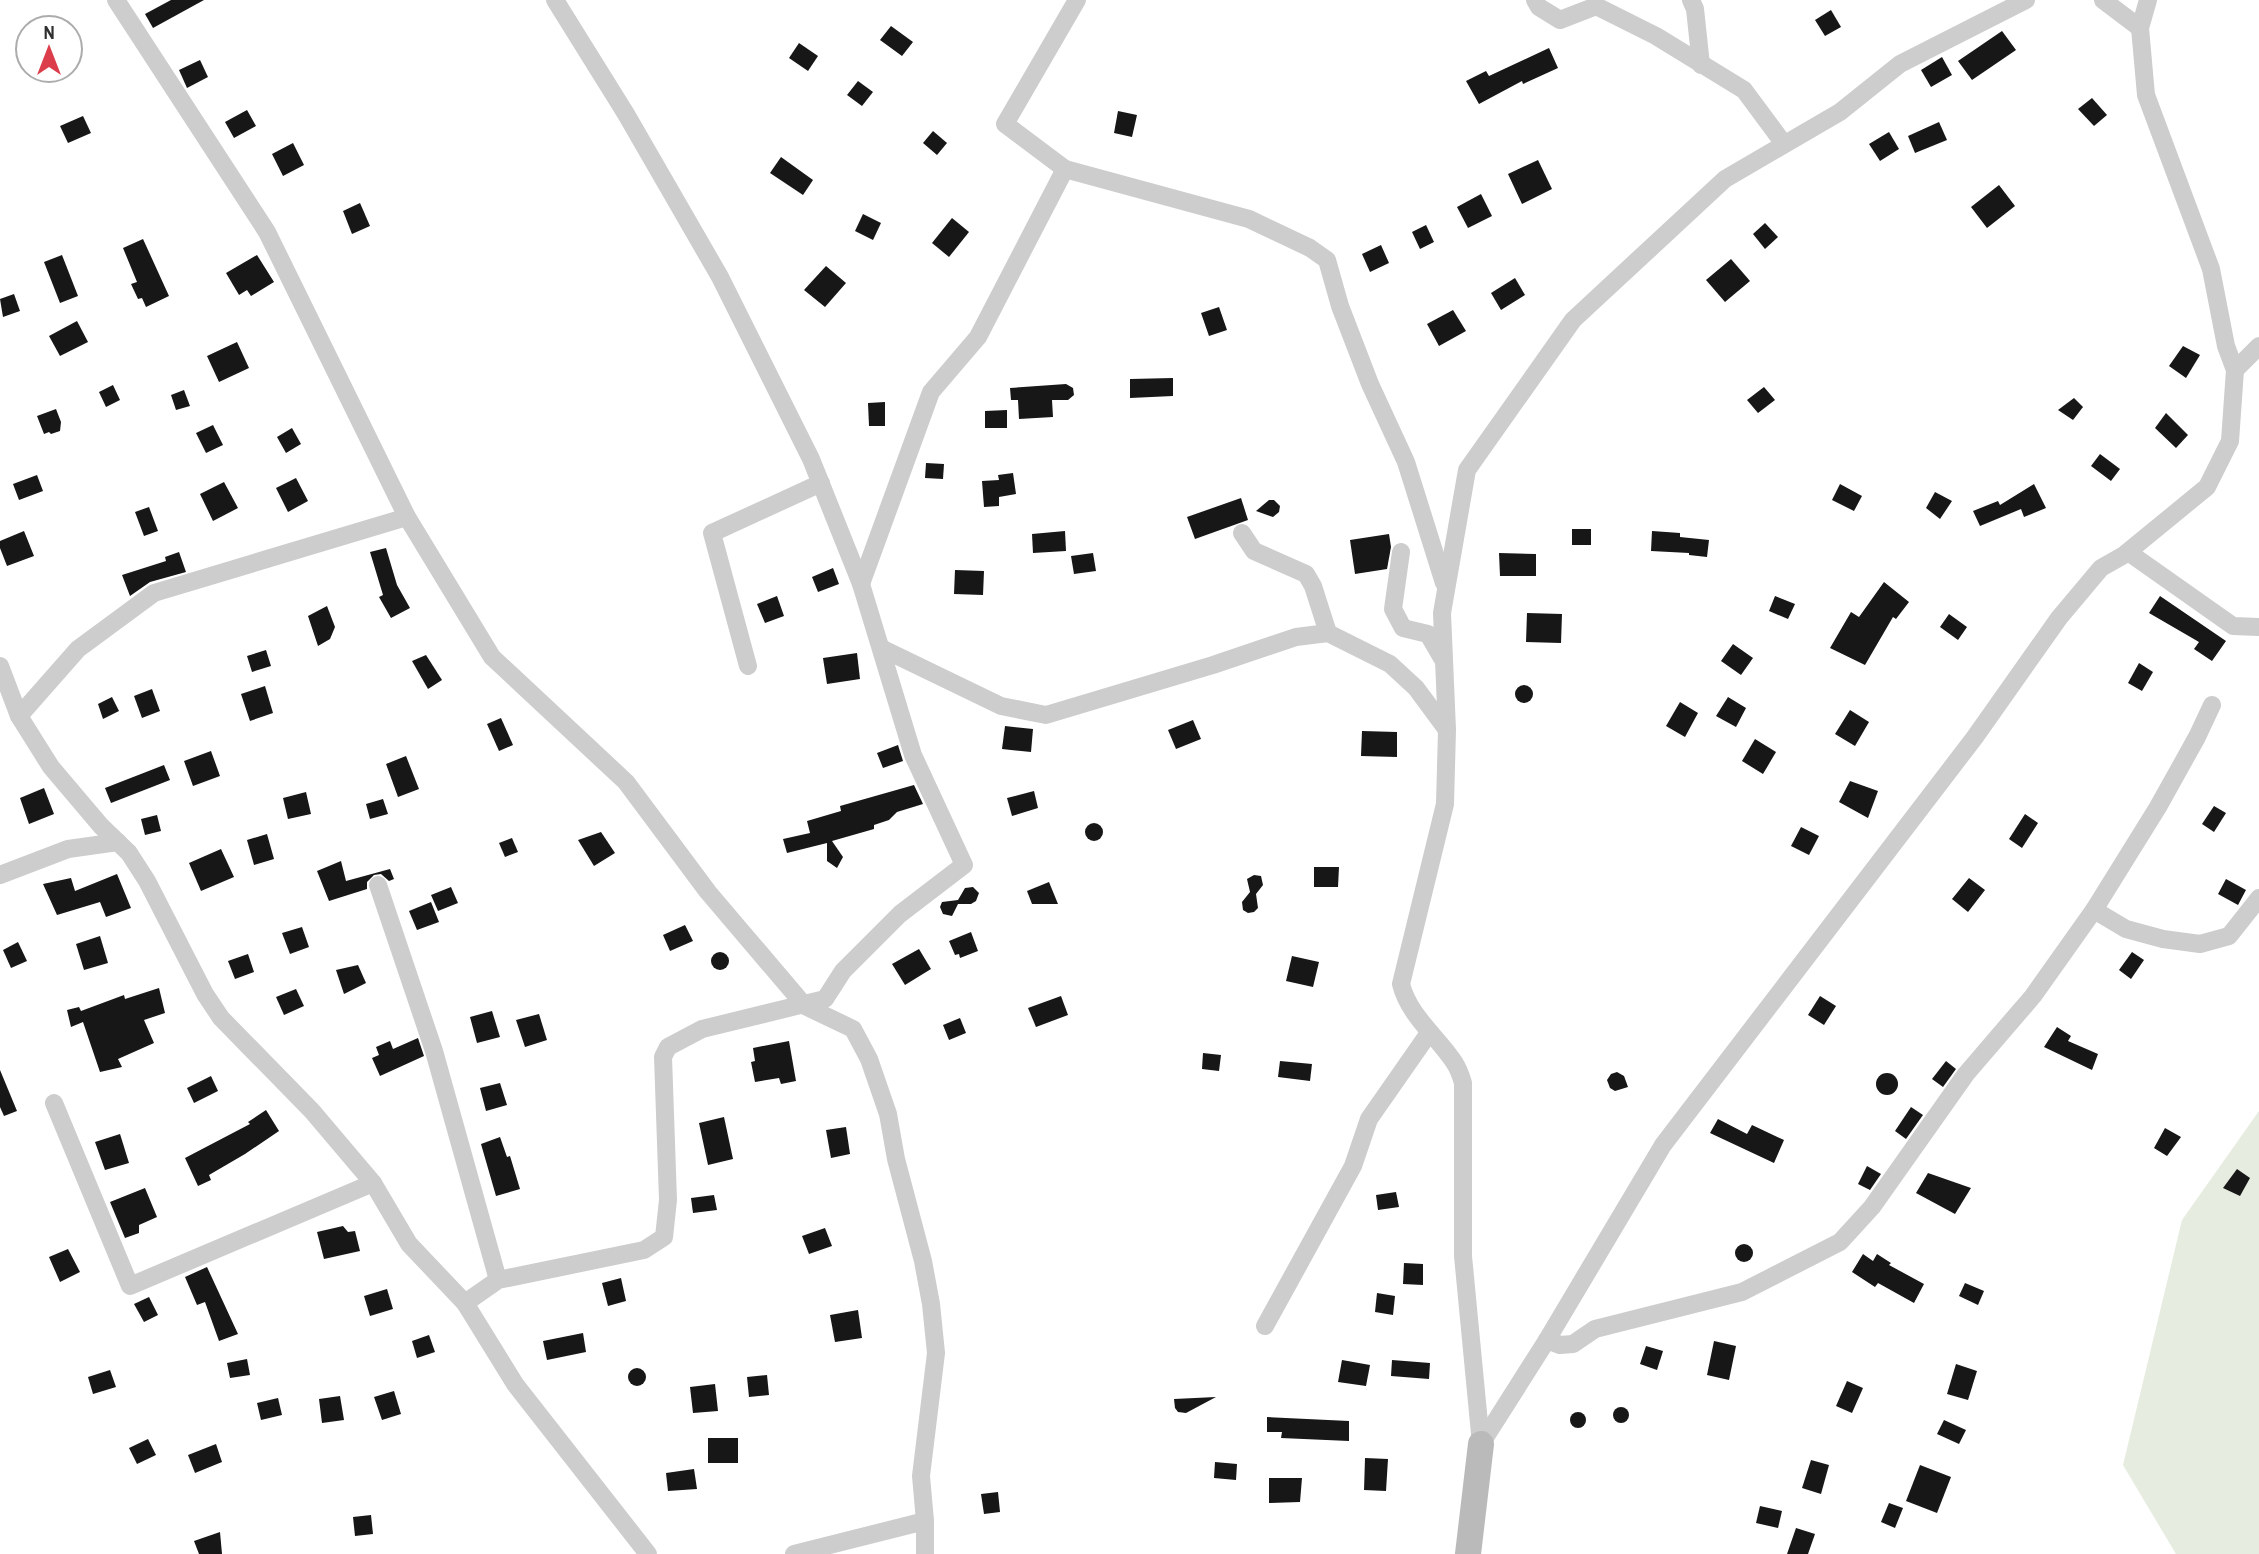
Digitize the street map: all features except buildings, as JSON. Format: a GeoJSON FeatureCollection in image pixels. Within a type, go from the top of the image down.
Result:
{"type":"FeatureCollection","features":[{"type":"Feature","properties":{"kind":"main road"},"geometry":{"type":"LineString","coordinates":[[1468,1554],[1481,1444]]}},
{"type":"Feature","properties":{"kind":"street"},"geometry":{"type":"LineString","coordinates":[[116,0],[267,232],[407,517],[492,657],[626,782],[708,892],[805,1006],[853,1029],[869,1059],[888,1114],[896,1159],[923,1261],[931,1304],[936,1353],[921,1476],[925,1554]]}},
{"type":"Feature","properties":{"kind":"street"},"geometry":{"type":"LineString","coordinates":[[465,1303],[498,1280],[644,1250],[664,1237],[668,1200],[663,1056],[668,1047],[702,1030],[825,999],[843,971],[901,914],[964,865],[913,755],[862,584],[821,482],[720,277],[626,114],[555,0]]}},
{"type":"Feature","properties":{"kind":"street"},"geometry":{"type":"LineString","coordinates":[[1077,0],[1005,124],[1065,169],[1249,219],[1310,248],[1327,260],[1350,332],[1406,462],[1446,588]]}},
{"type":"Feature","properties":{"kind":"street"},"geometry":{"type":"LineString","coordinates":[[1535,0],[1539,7],[1560,20],[1596,6],[1656,36],[1744,90],[1784,144]]}},
{"type":"Feature","properties":{"kind":"street"},"geometry":{"type":"LineString","coordinates":[[1691,0],[1695,9],[1701,65]]}},
{"type":"Feature","properties":{"kind":"street"},"geometry":{"type":"LineString","coordinates":[[1481,1444],[1463,1256],[1463,1083],[1455,1063],[1429,1033],[1404,997],[1401,984],[1445,804],[1447,730],[1442,614],[1467,470],[1573,320],[1725,179],[1840,112],[1900,64],[2026,0]]}},
{"type":"Feature","properties":{"kind":"street"},"geometry":{"type":"LineString","coordinates":[[2103,0],[2140,28]]}},
{"type":"Feature","properties":{"kind":"street"},"geometry":{"type":"LineString","coordinates":[[1481,1444],[1671,1134],[1975,737],[2059,618],[2101,568],[2128,552],[2207,488],[2230,441],[2235,370],[2226,346],[2211,269],[2146,94],[2140,28],[2148,0]]}},
{"type":"Feature","properties":{"kind":"street"},"geometry":{"type":"LineString","coordinates":[[862,584],[931,392],[978,337],[1065,169]]}},
{"type":"Feature","properties":{"kind":"street"},"geometry":{"type":"LineString","coordinates":[[2235,370],[2259,346]]}},
{"type":"Feature","properties":{"kind":"street"},"geometry":{"type":"LineString","coordinates":[[748,666],[712,533],[821,482]]}},
{"type":"Feature","properties":{"kind":"street"},"geometry":{"type":"LineString","coordinates":[[19,716],[78,649],[154,593],[407,517]]}},
{"type":"Feature","properties":{"kind":"street"},"geometry":{"type":"LineString","coordinates":[[1242,533],[1254,551],[1306,574],[1328,633]]}},
{"type":"Feature","properties":{"kind":"street"},"geometry":{"type":"LineString","coordinates":[[1401,552],[1392,609],[1402,628],[1428,634],[1444,661]]}},
{"type":"Feature","properties":{"kind":"street"},"geometry":{"type":"LineString","coordinates":[[2128,552],[2233,626],[2259,627]]}},
{"type":"Feature","properties":{"kind":"street"},"geometry":{"type":"LineString","coordinates":[[881,648],[1001,706],[1046,715],[1296,637],[1328,633],[1390,664],[1416,688],[1447,730]]}},
{"type":"Feature","properties":{"kind":"street"},"geometry":{"type":"LineString","coordinates":[[0,666],[19,716],[51,767],[101,826],[129,853],[147,881],[205,994],[221,1018],[312,1111],[373,1183],[409,1244],[465,1303],[514,1384],[649,1554]]}},
{"type":"Feature","properties":{"kind":"street"},"geometry":{"type":"LineString","coordinates":[[1547,1340],[1560,1345],[1573,1344],[1595,1329],[1742,1292],[1840,1242],[1872,1208],[1966,1074],[2033,996],[2094,910],[2158,807],[2212,705]]}},
{"type":"Feature","properties":{"kind":"street"},"geometry":{"type":"LineString","coordinates":[[0,875],[68,849],[118,842]]}},
{"type":"Feature","properties":{"kind":"street"},"geometry":{"type":"LineString","coordinates":[[378,885],[434,1051],[498,1280]]}},
{"type":"Feature","properties":{"kind":"street"},"geometry":{"type":"LineString","coordinates":[[2094,910],[2126,929],[2163,939],[2200,944],[2229,936],[2259,898]]}},
{"type":"Feature","properties":{"kind":"street"},"geometry":{"type":"LineString","coordinates":[[1265,1326],[1353,1166],[1368,1119],[1429,1033]]}},
{"type":"Feature","properties":{"kind":"street"},"geometry":{"type":"LineString","coordinates":[[54,1103],[130,1286],[373,1183]]}},
{"type":"Feature","properties":{"kind":"street"},"geometry":{"type":"LineString","coordinates":[[794,1554],[925,1521]]}},
{"type":"Feature","properties":{"kind":"shaded area"},"geometry":{"type":"Polygon","coordinates":[[[2259,1111],[2259,1554],[2176,1554],[2123,1465],[2182,1220],[2259,1111]]]}}]}
